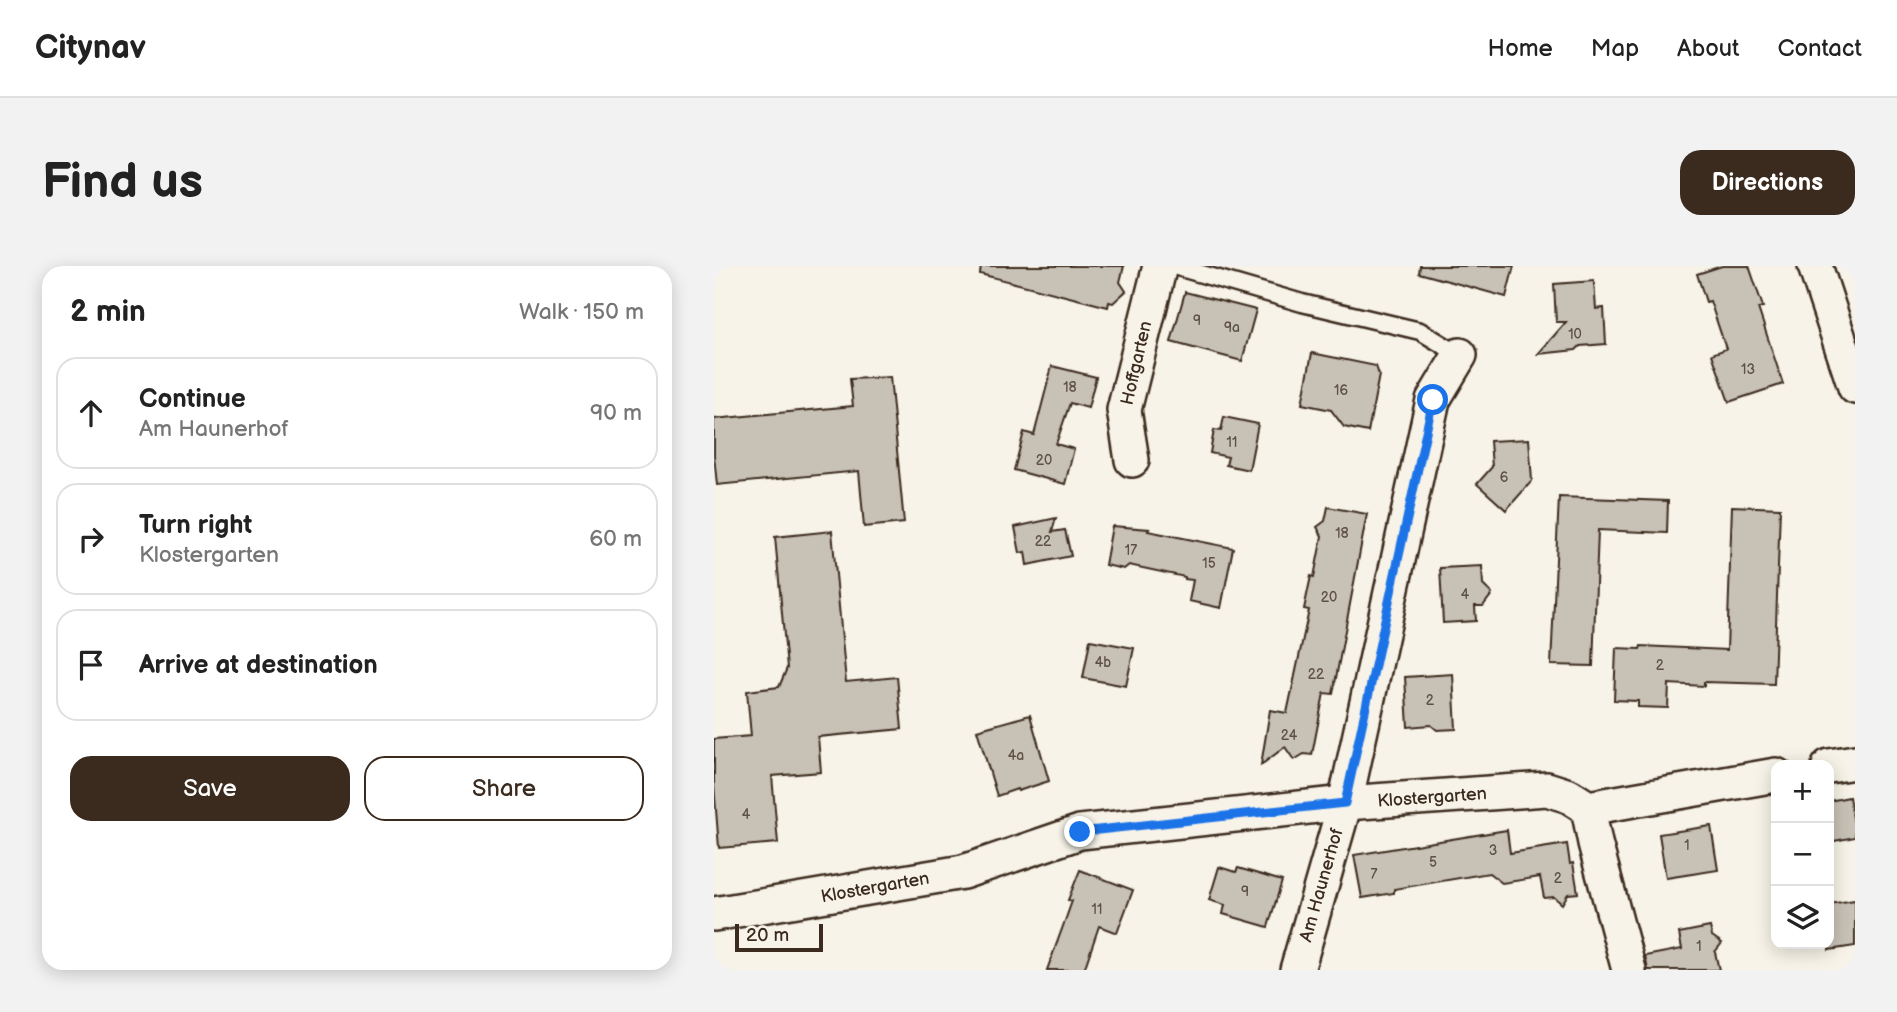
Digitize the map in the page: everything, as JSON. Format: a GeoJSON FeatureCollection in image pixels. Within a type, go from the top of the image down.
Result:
{"type":"FeatureCollection","features":[{"type":"Feature","properties":{"kind":"street","name":"Hoffgarten"},"geometry":{"type":"LineString","coordinates":[[1132,460],[1124,410],[1160,266]]}},
{"type":"Feature","properties":{"kind":"street"},"geometry":{"type":"LineString","coordinates":[[1815,266],[1855,387]]}},
{"type":"Feature","properties":{"kind":"street","name":"Am Haunerhof"},"geometry":{"type":"LineString","coordinates":[[1297,970],[1345,803],[1433,400],[1460,355]]}},
{"type":"Feature","properties":{"kind":"street"},"geometry":{"type":"LineString","coordinates":[[1834,765],[1855,762]]}},
{"type":"Feature","properties":{"kind":"street"},"geometry":{"type":"LineString","coordinates":[[1629,970],[1588,808],[1771,776]]}},
{"type":"Feature","properties":{"kind":"street","name":"Klostergarten"},"geometry":{"type":"LineString","coordinates":[[714,914],[963,872],[1080,832],[1345,803],[1547,789],[1569,796],[1588,808]]}},
{"type":"Feature","properties":{"kind":"lane","name":"Am Haunerhof"},"geometry":{"type":"LineString","coordinates":[[1174,266],[1302,303],[1420,331],[1460,355]]}},
{"type":"Feature","properties":{"kind":"building"},"geometry":{"type":"Polygon","coordinates":[[[981,266],[1124,266],[1120,282],[1126,291],[1113,303],[1109,302],[1108,307],[980,274],[981,266]]]}},
{"type":"Feature","properties":{"kind":"building"},"geometry":{"type":"Polygon","coordinates":[[[1420,266],[1514,266],[1506,297],[1419,273],[1420,266]]]}},
{"type":"Feature","properties":{"kind":"building"},"geometry":{"type":"Polygon","coordinates":[[[1722,266],[1749,266],[1763,307],[1758,308],[1783,384],[1729,402],[1712,354],[1726,349],[1710,301],[1706,302],[1697,274],[1722,266]]]}},
{"type":"Feature","properties":{"kind":"building"},"geometry":{"type":"Polygon","coordinates":[[[1594,281],[1596,309],[1604,308],[1606,344],[1538,354],[1566,322],[1556,322],[1554,284],[1594,281]]]}},
{"type":"Feature","properties":{"kind":"building"},"geometry":{"type":"Polygon","coordinates":[[[1185,292],[1256,310],[1242,361],[1171,342],[1185,292]]]}},
{"type":"Feature","properties":{"kind":"building"},"geometry":{"type":"Polygon","coordinates":[[[1312,353],[1376,366],[1379,375],[1368,432],[1344,427],[1331,410],[1302,404],[1312,353]]]}},
{"type":"Feature","properties":{"kind":"building"},"geometry":{"type":"Polygon","coordinates":[[[1052,366],[1096,377],[1088,408],[1070,403],[1056,444],[1074,449],[1065,484],[1014,470],[1024,432],[1034,435],[1052,366]]]}},
{"type":"Feature","properties":{"kind":"building"},"geometry":{"type":"Polygon","coordinates":[[[890,377],[904,523],[864,527],[859,471],[717,485],[714,419],[853,406],[850,379],[890,377]]]}},
{"type":"Feature","properties":{"kind":"building"},"geometry":{"type":"Polygon","coordinates":[[[1224,417],[1258,424],[1249,470],[1226,465],[1228,457],[1210,453],[1214,430],[1221,431],[1224,417]]]}},
{"type":"Feature","properties":{"kind":"building"},"geometry":{"type":"Polygon","coordinates":[[[1529,439],[1532,481],[1506,510],[1477,484],[1492,467],[1490,441],[1529,439]]]}},
{"type":"Feature","properties":{"kind":"building"},"geometry":{"type":"Polygon","coordinates":[[[1559,497],[1668,501],[1667,533],[1598,530],[1593,666],[1551,665],[1559,497]]]}},
{"type":"Feature","properties":{"kind":"building"},"geometry":{"type":"Polygon","coordinates":[[[1732,506],[1780,508],[1774,684],[1669,684],[1668,708],[1638,707],[1638,701],[1614,700],[1616,648],[1640,649],[1641,646],[1727,650],[1732,506]]]}},
{"type":"Feature","properties":{"kind":"building"},"geometry":{"type":"Polygon","coordinates":[[[1328,507],[1367,514],[1333,694],[1324,693],[1312,755],[1304,754],[1294,760],[1285,747],[1261,765],[1270,710],[1287,713],[1309,610],[1304,609],[1322,536],[1317,527],[1325,521],[1328,507]]]}},
{"type":"Feature","properties":{"kind":"building"},"geometry":{"type":"Polygon","coordinates":[[[1056,518],[1052,532],[1065,530],[1071,556],[1027,565],[1025,552],[1020,553],[1015,527],[1056,518]]]}},
{"type":"Feature","properties":{"kind":"building"},"geometry":{"type":"Polygon","coordinates":[[[1112,526],[1149,529],[1148,531],[1233,548],[1221,608],[1189,601],[1193,580],[1185,577],[1129,565],[1124,569],[1105,565],[1112,526]]]}},
{"type":"Feature","properties":{"kind":"building"},"geometry":{"type":"Polygon","coordinates":[[[832,531],[846,682],[897,677],[902,729],[818,737],[821,772],[772,776],[778,843],[719,848],[714,739],[751,736],[747,691],[779,687],[787,668],[775,537],[832,531]]]}},
{"type":"Feature","properties":{"kind":"building"},"geometry":{"type":"Polygon","coordinates":[[[1482,566],[1483,585],[1492,594],[1483,606],[1475,606],[1476,621],[1443,623],[1440,568],[1482,566]]]}},
{"type":"Feature","properties":{"kind":"building"},"geometry":{"type":"Polygon","coordinates":[[[1090,640],[1134,648],[1126,686],[1083,678],[1090,640]]]}},
{"type":"Feature","properties":{"kind":"building"},"geometry":{"type":"Polygon","coordinates":[[[1453,674],[1456,729],[1437,730],[1431,725],[1408,727],[1405,677],[1453,674]]]}},
{"type":"Feature","properties":{"kind":"building"},"geometry":{"type":"Polygon","coordinates":[[[1030,715],[1049,781],[997,796],[977,730],[1030,715]]]}},
{"type":"Feature","properties":{"kind":"building"},"geometry":{"type":"Polygon","coordinates":[[[1849,797],[1855,837],[1834,841],[1834,800],[1849,797]]]}},
{"type":"Feature","properties":{"kind":"building"},"geometry":{"type":"Polygon","coordinates":[[[1711,826],[1718,870],[1666,878],[1659,834],[1711,826]]]}},
{"type":"Feature","properties":{"kind":"building"},"geometry":{"type":"Polygon","coordinates":[[[1507,830],[1510,853],[1567,844],[1578,893],[1568,894],[1562,904],[1554,897],[1544,898],[1540,877],[1502,883],[1489,873],[1394,889],[1394,893],[1362,898],[1354,855],[1507,830]]]}},
{"type":"Feature","properties":{"kind":"building"},"geometry":{"type":"Polygon","coordinates":[[[1219,867],[1236,872],[1238,868],[1282,881],[1268,927],[1223,914],[1225,905],[1209,900],[1219,867]]]}},
{"type":"Feature","properties":{"kind":"building"},"geometry":{"type":"Polygon","coordinates":[[[1080,870],[1133,890],[1117,933],[1099,926],[1084,970],[1047,970],[1072,901],[1068,900],[1080,870]]]}},
{"type":"Feature","properties":{"kind":"building"},"geometry":{"type":"Polygon","coordinates":[[[1855,900],[1855,946],[1829,950],[1834,949],[1834,903],[1855,900]]]}},
{"type":"Feature","properties":{"kind":"building"},"geometry":{"type":"Polygon","coordinates":[[[1710,927],[1712,936],[1722,943],[1715,952],[1719,970],[1648,970],[1645,956],[1682,949],[1679,933],[1710,927]]]}},
{"type":"Feature","properties":{"kind":"route"},"geometry":{"type":"LineString","coordinates":[[1080,832],[1345,803],[1433,400]]}}]}
